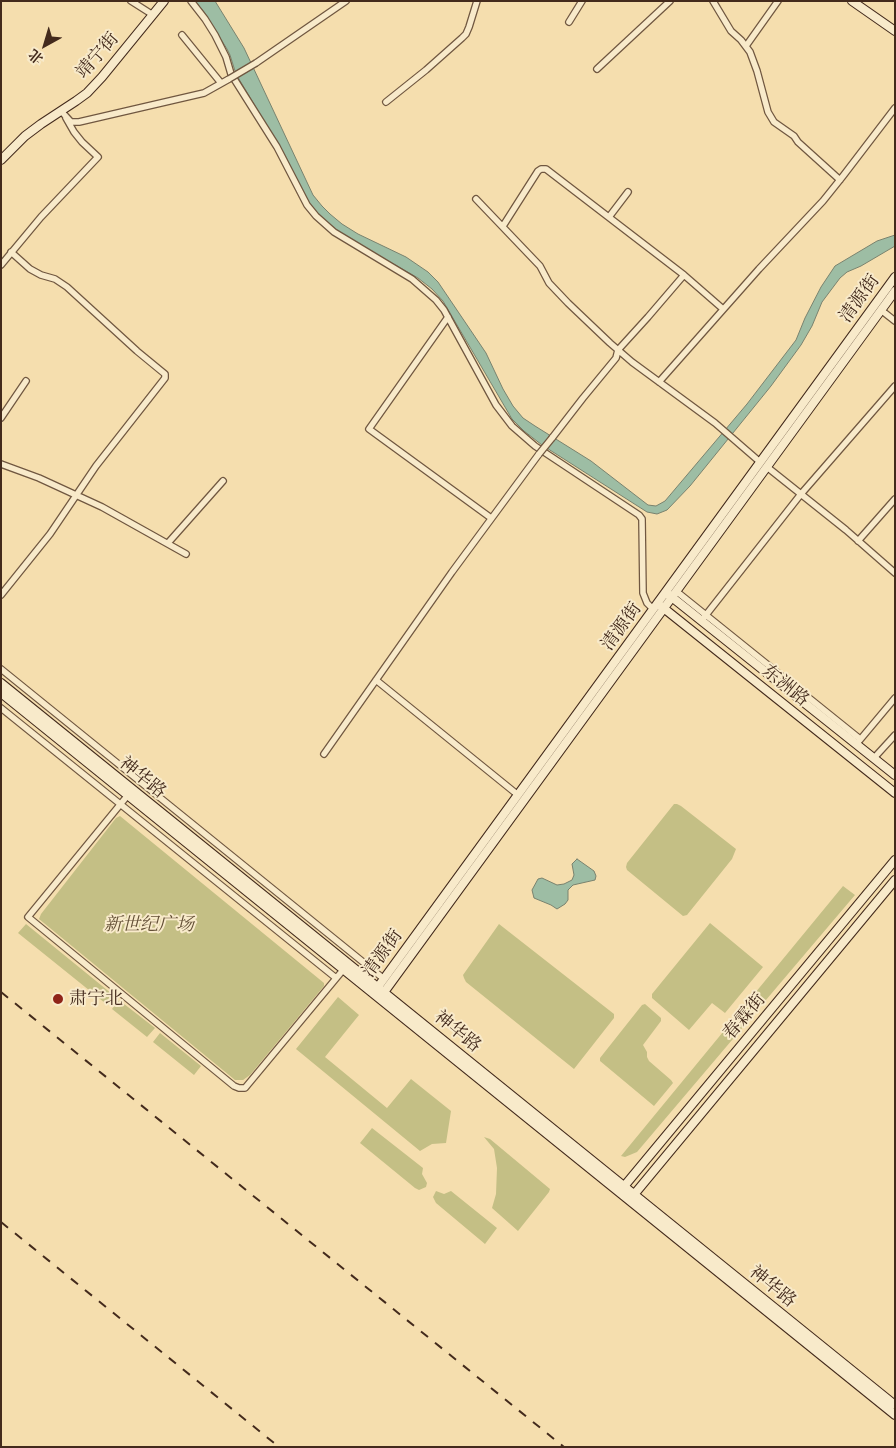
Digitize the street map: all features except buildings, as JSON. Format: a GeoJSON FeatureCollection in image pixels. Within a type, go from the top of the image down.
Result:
{"type":"FeatureCollection","features":[{"type":"Feature","properties":{"kind":"main road","name":"靖宁街"},"geometry":{"type":"LineString","coordinates":[[1,160],[25,136],[92,88],[164,1]]}},
{"type":"Feature","properties":{"kind":"main road"},"geometry":{"type":"LineString","coordinates":[[852,1],[895,31]]}},
{"type":"Feature","properties":{"kind":"main road","name":"清源街"},"geometry":{"type":"LineString","coordinates":[[379,993],[384,979],[518,795],[658,607],[671,593],[895,277]]}},
{"type":"Feature","properties":{"kind":"main road","name":"清源街"},"geometry":{"type":"LineString","coordinates":[[764,464],[895,291]]}},
{"type":"Feature","properties":{"kind":"main road","name":"东洲路"},"geometry":{"type":"LineString","coordinates":[[671,593],[858,742],[895,775]]}},
{"type":"Feature","properties":{"kind":"main road","name":"清源街"},"geometry":{"type":"LineString","coordinates":[[379,993],[658,607]]}},
{"type":"Feature","properties":{"kind":"main road","name":"东洲路"},"geometry":{"type":"LineString","coordinates":[[658,607],[895,793]]}},
{"type":"Feature","properties":{"kind":"main road","name":"神华路"},"geometry":{"type":"LineString","coordinates":[[1,683],[895,1415]]}},
{"type":"Feature","properties":{"kind":"main road","name":"神华路"},"geometry":{"type":"LineString","coordinates":[[1,693],[343,970],[379,993]]}},
{"type":"Feature","properties":{"kind":"main road","name":"春霖街"},"geometry":{"type":"LineString","coordinates":[[621,1189],[895,860]]}},
{"type":"Feature","properties":{"kind":"main road","name":"春霖街"},"geometry":{"type":"LineString","coordinates":[[631,1198],[895,880]]}},
{"type":"Feature","properties":{"kind":"main road","name":"神华路"},"geometry":{"type":"LineString","coordinates":[[631,1198],[895,1405]]}},
{"type":"Feature","properties":{"kind":"street"},"geometry":{"type":"LineString","coordinates":[[131,1],[153,15]]}},
{"type":"Feature","properties":{"kind":"street"},"geometry":{"type":"LineString","coordinates":[[191,1],[215,35],[226,57],[231,74],[277,147],[306,205],[334,232],[412,279],[436,300],[448,317],[496,405],[512,426],[535,446],[639,515],[642,520],[643,592],[647,603],[658,607]]}},
{"type":"Feature","properties":{"kind":"street"},"geometry":{"type":"LineString","coordinates":[[66,118],[71,122],[79,122],[204,93],[256,63],[336,4],[346,1]]}},
{"type":"Feature","properties":{"kind":"street"},"geometry":{"type":"LineString","coordinates":[[386,102],[426,70],[466,34],[477,1]]}},
{"type":"Feature","properties":{"kind":"street"},"geometry":{"type":"LineString","coordinates":[[569,22],[582,1]]}},
{"type":"Feature","properties":{"kind":"street"},"geometry":{"type":"LineString","coordinates":[[597,69],[670,1]]}},
{"type":"Feature","properties":{"kind":"street"},"geometry":{"type":"LineString","coordinates":[[713,1],[732,31],[746,46],[755,63],[768,112],[774,122],[794,136],[798,142],[840,180]]}},
{"type":"Feature","properties":{"kind":"street"},"geometry":{"type":"LineString","coordinates":[[746,46],[778,1]]}},
{"type":"Feature","properties":{"kind":"street"},"geometry":{"type":"LineString","coordinates":[[182,35],[221,83]]}},
{"type":"Feature","properties":{"kind":"street"},"geometry":{"type":"LineString","coordinates":[[659,382],[789,236],[823,201],[895,108]]}},
{"type":"Feature","properties":{"kind":"street"},"geometry":{"type":"LineString","coordinates":[[1,265],[41,216],[98,157],[82,142],[61,111]]}},
{"type":"Feature","properties":{"kind":"street"},"geometry":{"type":"LineString","coordinates":[[503,226],[541,169],[546,169],[684,276],[723,309]]}},
{"type":"Feature","properties":{"kind":"street"},"geometry":{"type":"LineString","coordinates":[[609,217],[628,192]]}},
{"type":"Feature","properties":{"kind":"street"},"geometry":{"type":"LineString","coordinates":[[476,199],[540,266],[549,283],[618,350],[724,431],[895,573]]}},
{"type":"Feature","properties":{"kind":"street"},"geometry":{"type":"LineString","coordinates":[[1,595],[50,534],[96,466],[165,378],[165,374],[66,287],[55,279],[30,269],[12,252]]}},
{"type":"Feature","properties":{"kind":"street"},"geometry":{"type":"LineString","coordinates":[[324,754],[491,518],[616,358],[618,350],[684,276]]}},
{"type":"Feature","properties":{"kind":"street"},"geometry":{"type":"LineString","coordinates":[[881,310],[895,321]]}},
{"type":"Feature","properties":{"kind":"street"},"geometry":{"type":"LineString","coordinates":[[448,317],[369,429],[491,518]]}},
{"type":"Feature","properties":{"kind":"street"},"geometry":{"type":"LineString","coordinates":[[1,418],[26,381]]}},
{"type":"Feature","properties":{"kind":"street"},"geometry":{"type":"LineString","coordinates":[[704,618],[801,494],[895,386]]}},
{"type":"Feature","properties":{"kind":"street"},"geometry":{"type":"LineString","coordinates":[[1,464],[39,478],[102,507],[186,554]]}},
{"type":"Feature","properties":{"kind":"street"},"geometry":{"type":"LineString","coordinates":[[168,543],[223,481]]}},
{"type":"Feature","properties":{"kind":"street"},"geometry":{"type":"LineString","coordinates":[[858,541],[895,499]]}},
{"type":"Feature","properties":{"kind":"street"},"geometry":{"type":"LineString","coordinates":[[1,669],[384,979]]}},
{"type":"Feature","properties":{"kind":"street"},"geometry":{"type":"LineString","coordinates":[[376,680],[518,795]]}},
{"type":"Feature","properties":{"kind":"street"},"geometry":{"type":"LineString","coordinates":[[858,742],[895,698]]}},
{"type":"Feature","properties":{"kind":"street"},"geometry":{"type":"LineString","coordinates":[[1,708],[336,978]]}},
{"type":"Feature","properties":{"kind":"street"},"geometry":{"type":"LineString","coordinates":[[874,758],[895,735]]}},
{"type":"Feature","properties":{"kind":"street"},"geometry":{"type":"LineString","coordinates":[[128,796],[28,917],[234,1086],[245,1088],[343,970]]}},
{"type":"Feature","properties":{"kind":"green space"},"geometry":{"type":"Polygon","coordinates":[[[674,804],[681,806],[736,849],[732,859],[687,915],[683,916],[627,870],[626,867],[627,863],[674,804]]]}},
{"type":"Feature","properties":{"kind":"green space","name":"新世纪广场"},"geometry":{"type":"Polygon","coordinates":[[[120,816],[324,983],[324,986],[250,1075],[243,1080],[235,1080],[39,919],[116,818],[120,816]]]}},
{"type":"Feature","properties":{"kind":"green space"},"geometry":{"type":"Polygon","coordinates":[[[843,886],[855,895],[637,1152],[625,1157],[621,1156],[843,886]]]}},
{"type":"Feature","properties":{"kind":"green space"},"geometry":{"type":"Polygon","coordinates":[[[710,923],[763,967],[725,1013],[712,1003],[689,1030],[652,998],[652,994],[710,923]]]}},
{"type":"Feature","properties":{"kind":"green space"},"geometry":{"type":"Polygon","coordinates":[[[26,924],[112,994],[105,1003],[18,933],[26,924]]]}},
{"type":"Feature","properties":{"kind":"green space"},"geometry":{"type":"Polygon","coordinates":[[[499,924],[614,1014],[614,1018],[574,1069],[466,982],[463,975],[499,924]]]}},
{"type":"Feature","properties":{"kind":"green space"},"geometry":{"type":"Polygon","coordinates":[[[338,997],[359,1015],[325,1057],[387,1108],[411,1079],[451,1111],[446,1143],[432,1144],[420,1151],[296,1049],[338,997]]]}},
{"type":"Feature","properties":{"kind":"green space"},"geometry":{"type":"Polygon","coordinates":[[[119,1000],[155,1028],[147,1037],[112,1009],[119,1000]]]}},
{"type":"Feature","properties":{"kind":"green space"},"geometry":{"type":"Polygon","coordinates":[[[645,1004],[661,1018],[661,1021],[643,1045],[647,1052],[647,1057],[673,1083],[654,1106],[600,1061],[600,1058],[642,1005],[645,1004]]]}},
{"type":"Feature","properties":{"kind":"green space"},"geometry":{"type":"Polygon","coordinates":[[[160,1033],[201,1066],[194,1075],[153,1042],[160,1033]]]}},
{"type":"Feature","properties":{"kind":"green space"},"geometry":{"type":"Polygon","coordinates":[[[372,1128],[423,1168],[422,1174],[427,1183],[426,1187],[419,1190],[415,1188],[360,1143],[372,1128]]]}},
{"type":"Feature","properties":{"kind":"green space"},"geometry":{"type":"Polygon","coordinates":[[[484,1137],[490,1139],[550,1189],[518,1231],[492,1208],[496,1194],[497,1168],[494,1149],[484,1137]]]}},
{"type":"Feature","properties":{"kind":"green space"},"geometry":{"type":"Polygon","coordinates":[[[436,1191],[444,1194],[451,1191],[497,1228],[485,1244],[436,1203],[433,1197],[436,1191]]]}},
{"type":"Feature","properties":{"kind":"shaded area"},"geometry":{"type":"Polygon","coordinates":[[[195,1],[215,1],[244,48],[313,195],[322,206],[342,224],[358,234],[406,257],[428,272],[438,282],[486,353],[503,389],[523,418],[591,461],[648,505],[656,506],[665,501],[747,404],[796,340],[821,287],[835,266],[877,241],[895,235],[895,246],[847,272],[840,278],[822,302],[812,326],[801,345],[771,386],[690,486],[667,510],[657,514],[647,512],[542,445],[524,431],[512,419],[443,301],[432,289],[418,278],[338,231],[320,216],[306,199],[282,151],[236,74],[227,49],[195,1]]]}},
{"type":"Feature","properties":{"kind":"shaded area"},"geometry":{"type":"Polygon","coordinates":[[[577,859],[594,871],[595,880],[573,885],[568,890],[568,900],[557,909],[534,898],[532,890],[538,879],[542,878],[557,885],[572,880],[574,875],[572,864],[577,859]]]}},
{"type":"Feature","properties":{"kind":"railway"},"geometry":{"type":"LineString","coordinates":[[1,992],[564,1447]]}},
{"type":"Feature","properties":{"kind":"railway"},"geometry":{"type":"LineString","coordinates":[[1,1222],[279,1447]]}},
{"type":"Feature","properties":{"kind":"place","name":"肃宁北"},"geometry":{"type":"Point","coordinates":[58,999]}}]}
